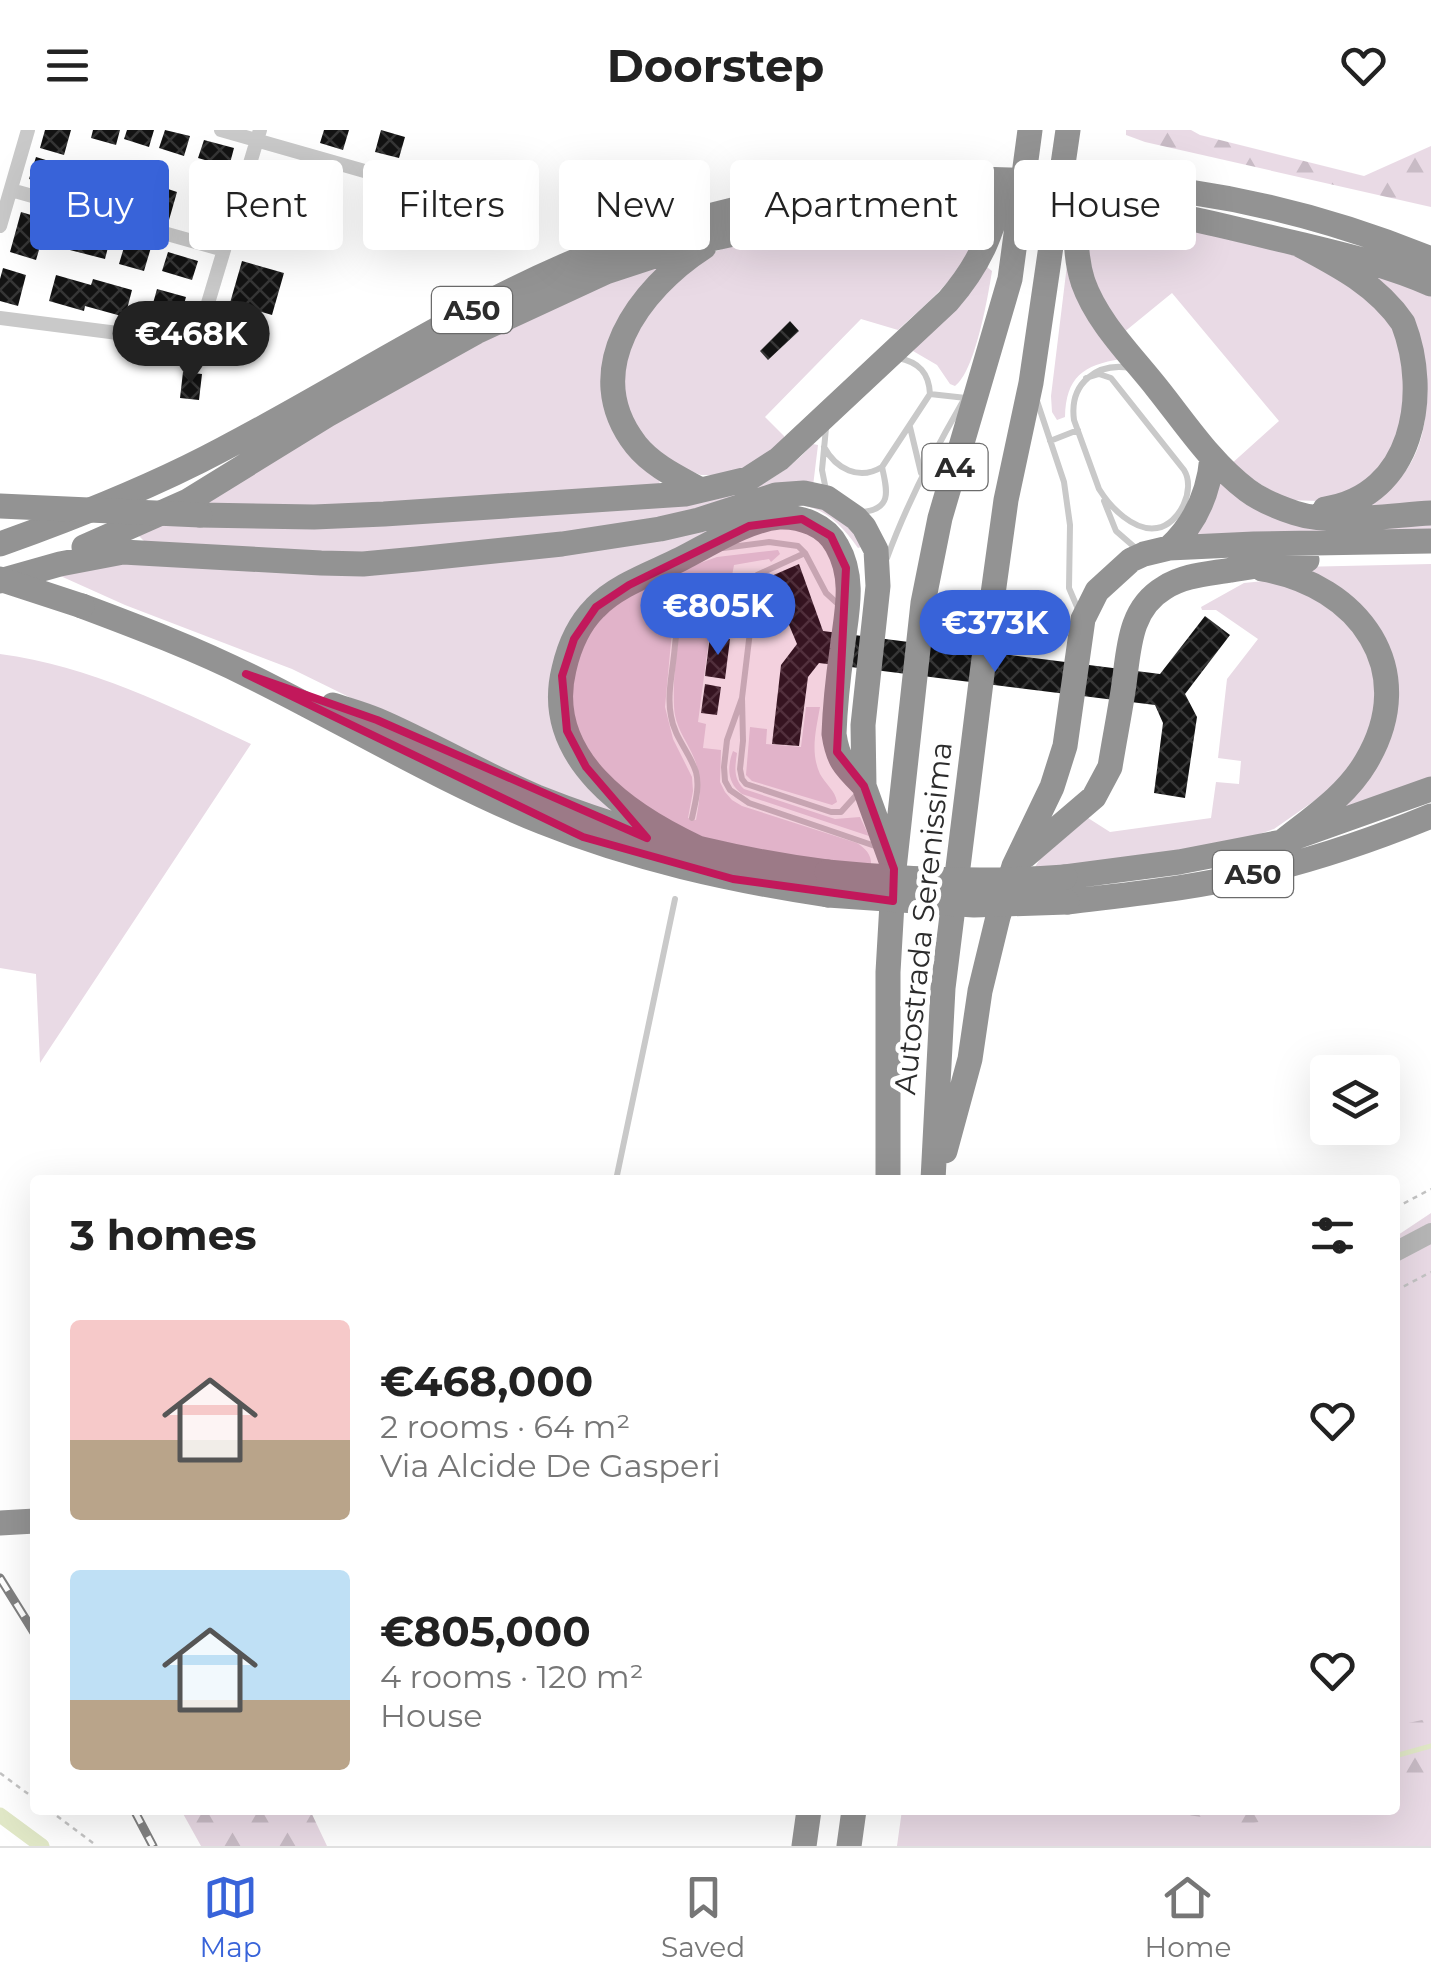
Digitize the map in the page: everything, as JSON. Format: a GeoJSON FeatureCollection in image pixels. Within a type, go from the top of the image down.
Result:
{"type":"FeatureCollection","features":[{"type":"Feature","properties":{"kind":"highway"},"geometry":{"type":"LineString","coordinates":[[0,506],[200,515],[384,514],[685,494],[748,480],[779,458],[948,301],[980,259],[992,231],[1020,130]]}},
{"type":"Feature","properties":{"kind":"highway","name":"Autostrada Serenissima"},"geometry":{"type":"LineString","coordinates":[[888,1175],[890,859],[922,603],[940,518],[1010,279],[1030,130]]}},
{"type":"Feature","properties":{"kind":"highway","name":"Autostrada Serenissima"},"geometry":{"type":"LineString","coordinates":[[936,1175],[942,1002],[958,870],[1006,500],[1032,383],[1068,130]]}},
{"type":"Feature","properties":{"kind":"highway"},"geometry":{"type":"LineString","coordinates":[[1081,130],[1076,222],[1082,278],[1098,312],[1212,456],[1251,494],[1295,513],[1335,518],[1431,512]]}},
{"type":"Feature","properties":{"kind":"highway","name":"A50"},"geometry":{"type":"LineString","coordinates":[[1196,193],[1330,225],[1431,259]]}},
{"type":"Feature","properties":{"kind":"highway","name":"A50"},"geometry":{"type":"LineString","coordinates":[[0,544],[174,474],[487,302],[564,266],[624,242],[730,211]]}},
{"type":"Feature","properties":{"kind":"highway"},"geometry":{"type":"LineString","coordinates":[[1196,219],[1372,262],[1431,284]]}},
{"type":"Feature","properties":{"kind":"highway"},"geometry":{"type":"LineString","coordinates":[[7,578],[188,501],[327,415],[531,305],[644,258],[730,236]]}},
{"type":"Feature","properties":{"kind":"highway"},"geometry":{"type":"LineString","coordinates":[[698,489],[662,468],[635,444],[619,414],[613,377],[622,335],[645,298],[681,264],[724,237]]}},
{"type":"Feature","properties":{"kind":"highway"},"geometry":{"type":"LineString","coordinates":[[1295,513],[1335,507],[1379,487],[1400,466],[1415,442],[1424,392],[1418,354],[1397,315],[1350,272],[1298,244]]}},
{"type":"Feature","properties":{"kind":"highway"},"geometry":{"type":"LineString","coordinates":[[1156,551],[1187,528],[1198,508],[1212,456]]}},
{"type":"Feature","properties":{"kind":"highway"},"geometry":{"type":"LineString","coordinates":[[7,578],[123,552],[321,564],[417,559],[660,529],[791,492],[827,498],[851,513],[876,550],[878,586],[863,726],[864,786],[890,859]]}},
{"type":"Feature","properties":{"kind":"highway"},"geometry":{"type":"LineString","coordinates":[[698,848],[647,822],[598,781],[580,758],[567,731],[562,676],[574,639],[596,607],[629,585],[763,520],[802,519],[822,529],[836,544],[846,568],[849,592],[834,734],[842,764],[864,786]]}},
{"type":"Feature","properties":{"kind":"highway"},"geometry":{"type":"LineString","coordinates":[[937,1175],[970,1058],[988,954],[1014,866],[1052,787],[1065,746],[1083,619],[1098,591],[1131,560],[1156,551],[1254,544],[1431,541]]}},
{"type":"Feature","properties":{"kind":"highway"},"geometry":{"type":"LineString","coordinates":[[1014,866],[1094,797],[1106,777],[1137,616],[1163,588],[1192,576],[1281,560],[1431,557]]}},
{"type":"Feature","properties":{"kind":"highway"},"geometry":{"type":"LineString","coordinates":[[1252,568],[1284,574],[1341,602],[1374,639],[1385,678],[1383,718],[1364,765],[1338,797],[1282,842]]}},
{"type":"Feature","properties":{"kind":"highway","name":"A50"},"geometry":{"type":"LineString","coordinates":[[7,578],[143,629],[246,674],[476,792],[568,832],[732,880],[828,884],[974,905],[1066,889],[1191,886],[1256,873],[1354,845],[1431,816]]}},
{"type":"Feature","properties":{"kind":"highway"},"geometry":{"type":"LineString","coordinates":[[246,674],[377,720],[484,774],[628,830],[784,866],[828,884]]}},
{"type":"Feature","properties":{"kind":"highway"},"geometry":{"type":"LineString","coordinates":[[1066,889],[1282,842],[1431,789]]}},
{"type":"Feature","properties":{"kind":"highway"},"geometry":{"type":"LineString","coordinates":[[0,1523],[30,1521]]}},
{"type":"Feature","properties":{"kind":"highway"},"geometry":{"type":"LineString","coordinates":[[789,1846],[790,1815]]}},
{"type":"Feature","properties":{"kind":"highway"},"geometry":{"type":"LineString","coordinates":[[804,1846],[808,1815]]}},
{"type":"Feature","properties":{"kind":"highway"},"geometry":{"type":"LineString","coordinates":[[849,1846],[853,1815]]}},
{"type":"Feature","properties":{"kind":"street"},"geometry":{"type":"LineString","coordinates":[[0,226],[28,130]]}},
{"type":"Feature","properties":{"kind":"street"},"geometry":{"type":"LineString","coordinates":[[221,130],[259,135],[363,169]]}},
{"type":"Feature","properties":{"kind":"street"},"geometry":{"type":"LineString","coordinates":[[251,160],[259,135]]}},
{"type":"Feature","properties":{"kind":"street"},"geometry":{"type":"LineString","coordinates":[[11,190],[189,240]]}},
{"type":"Feature","properties":{"kind":"street"},"geometry":{"type":"LineString","coordinates":[[0,318],[196,343],[224,250]]}},
{"type":"Feature","properties":{"kind":"street"},"geometry":{"type":"LineString","coordinates":[[1400,1250],[1431,1234]]}},
{"type":"Feature","properties":{"kind":"street"},"geometry":{"type":"LineString","coordinates":[[0,1514],[30,1509]]}},
{"type":"Feature","properties":{"kind":"lane"},"geometry":{"type":"LineString","coordinates":[[824,446],[833,462],[848,471],[868,472],[882,466],[930,394],[928,377],[917,364],[889,356]]}},
{"type":"Feature","properties":{"kind":"lane"},"geometry":{"type":"LineString","coordinates":[[1150,378],[1118,366],[1100,369],[1080,385],[1073,411],[1116,531],[1156,551]]}},
{"type":"Feature","properties":{"kind":"lane"},"geometry":{"type":"LineString","coordinates":[[1086,378],[1100,374],[1111,378],[1184,470],[1190,484],[1178,512],[1164,526],[1156,528],[1140,526],[1115,510],[1099,488]]}},
{"type":"Feature","properties":{"kind":"lane"},"geometry":{"type":"LineString","coordinates":[[878,586],[908,501],[982,376]]}},
{"type":"Feature","properties":{"kind":"lane"},"geometry":{"type":"LineString","coordinates":[[1032,383],[1064,482],[1069,511],[1069,588],[1083,619]]}},
{"type":"Feature","properties":{"kind":"lane"},"geometry":{"type":"LineString","coordinates":[[930,394],[966,398]]}},
{"type":"Feature","properties":{"kind":"lane"},"geometry":{"type":"LineString","coordinates":[[827,498],[822,470],[828,412]]}},
{"type":"Feature","properties":{"kind":"lane"},"geometry":{"type":"LineString","coordinates":[[910,426],[922,475]]}},
{"type":"Feature","properties":{"kind":"lane"},"geometry":{"type":"LineString","coordinates":[[1050,441],[1078,430]]}},
{"type":"Feature","properties":{"kind":"lane"},"geometry":{"type":"LineString","coordinates":[[851,513],[876,510],[884,501],[882,466]]}},
{"type":"Feature","properties":{"kind":"lane"},"geometry":{"type":"LineString","coordinates":[[697,551],[781,542],[798,546],[806,553],[826,593],[847,612]]}},
{"type":"Feature","properties":{"kind":"lane"},"geometry":{"type":"LineString","coordinates":[[806,553],[757,576],[742,698],[742,779],[746,784],[837,813],[864,786]]}},
{"type":"Feature","properties":{"kind":"lane"},"geometry":{"type":"LineString","coordinates":[[692,818],[696,773],[670,711],[677,620],[688,596],[700,589],[730,586],[755,590]]}},
{"type":"Feature","properties":{"kind":"lane"},"geometry":{"type":"LineString","coordinates":[[742,698],[724,766],[726,781],[734,794],[749,803],[857,838],[890,859]]}},
{"type":"Feature","properties":{"kind":"lane"},"geometry":{"type":"LineString","coordinates":[[617,1175],[675,899]]}},
{"type":"Feature","properties":{"kind":"path"},"geometry":{"type":"LineString","coordinates":[[1400,1206],[1431,1190]]}},
{"type":"Feature","properties":{"kind":"path"},"geometry":{"type":"LineString","coordinates":[[1400,1289],[1431,1272]]}},
{"type":"Feature","properties":{"kind":"path"},"geometry":{"type":"LineString","coordinates":[[0,1773],[30,1796]]}},
{"type":"Feature","properties":{"kind":"path"},"geometry":{"type":"LineString","coordinates":[[56,1815],[97,1846]]}},
{"type":"Feature","properties":{"kind":"highlighted area"},"geometry":{"type":"Polygon","coordinates":[[[802,519],[831,536],[846,568],[837,752],[864,786],[894,869],[893,901],[733,879],[583,837],[246,674],[377,720],[647,838],[586,767],[567,731],[562,676],[574,639],[596,607],[629,585],[749,526],[802,519]]]}},
{"type":"Feature","properties":{"kind":"green space"},"geometry":{"type":"Polygon","coordinates":[[[1126,130],[1191,130],[1364,176],[1431,146],[1431,207],[1145,142],[1126,135],[1126,130]]]}},
{"type":"Feature","properties":{"kind":"green space"},"geometry":{"type":"Polygon","coordinates":[[[1196,230],[1310,259],[1373,302],[1401,339],[1412,425],[1367,484],[1318,501],[1286,500],[1230,465],[1279,421],[1172,293],[1123,333],[1093,289],[1088,250],[1196,250],[1196,230]]]}},
{"type":"Feature","properties":{"kind":"green space"},"geometry":{"type":"Polygon","coordinates":[[[730,246],[730,250],[970,250],[951,278],[898,330],[861,319],[765,417],[785,441],[750,466],[701,475],[668,463],[630,423],[620,368],[643,312],[712,253],[730,246]]]}},
{"type":"Feature","properties":{"kind":"green space"},"geometry":{"type":"Polygon","coordinates":[[[671,257],[605,364],[660,479],[659,486],[303,510],[199,504],[529,314],[671,257]]]}},
{"type":"Feature","properties":{"kind":"green space"},"geometry":{"type":"Polygon","coordinates":[[[1067,265],[1121,359],[1096,365],[1079,375],[1069,392],[1065,417],[1057,420],[1051,396],[1067,265]]]}},
{"type":"Feature","properties":{"kind":"green space"},"geometry":{"type":"Polygon","coordinates":[[[987,267],[992,271],[979,333],[969,366],[955,386],[937,365],[913,351],[987,267]]]}},
{"type":"Feature","properties":{"kind":"green space"},"geometry":{"type":"Polygon","coordinates":[[[1363,269],[1431,293],[1431,505],[1360,509],[1397,481],[1415,456],[1424,425],[1427,390],[1419,344],[1363,269]]]}},
{"type":"Feature","properties":{"kind":"green space"},"geometry":{"type":"Polygon","coordinates":[[[813,444],[818,445],[813,486],[711,510],[491,544],[313,555],[145,542],[139,536],[140,532],[169,522],[735,495],[777,475],[813,444]]]}},
{"type":"Feature","properties":{"kind":"green space"},"geometry":{"type":"Polygon","coordinates":[[[1221,481],[1243,497],[1431,519],[1431,534],[1191,540],[1221,481]]]}},
{"type":"Feature","properties":{"kind":"green space"},"geometry":{"type":"Polygon","coordinates":[[[819,503],[855,531],[861,547],[826,514],[798,505],[624,580],[553,684],[618,809],[614,816],[459,751],[292,669],[56,574],[119,559],[277,571],[760,507],[819,503]]]}},
{"type":"Feature","properties":{"kind":"green space"},"geometry":{"type":"Polygon","coordinates":[[[778,550],[780,554],[771,562],[769,559],[734,565],[731,581],[694,589],[682,600],[673,620],[665,707],[673,739],[692,777],[688,818],[696,820],[700,781],[675,715],[679,636],[692,599],[704,592],[729,591],[724,632],[710,631],[698,722],[706,724],[703,748],[721,750],[720,782],[725,792],[742,806],[857,843],[868,853],[871,866],[722,847],[660,820],[595,764],[571,716],[572,666],[591,627],[626,595],[717,557],[778,550]]]}},
{"type":"Feature","properties":{"kind":"green space"},"geometry":{"type":"Polygon","coordinates":[[[1431,564],[1431,782],[1326,821],[1359,785],[1391,667],[1298,567],[1431,564]]]}},
{"type":"Feature","properties":{"kind":"green space"},"geometry":{"type":"Polygon","coordinates":[[[1264,581],[1303,590],[1359,631],[1377,680],[1373,729],[1337,785],[1274,829],[1230,844],[1033,870],[1040,859],[1088,818],[1110,832],[1211,818],[1216,782],[1239,784],[1241,761],[1218,758],[1227,679],[1258,639],[1216,610],[1201,607],[1244,583],[1264,581]]]}},
{"type":"Feature","properties":{"kind":"green space"},"geometry":{"type":"Polygon","coordinates":[[[0,654],[98,678],[251,744],[40,1063],[36,974],[0,968],[0,654]]]}},
{"type":"Feature","properties":{"kind":"green space"},"geometry":{"type":"Polygon","coordinates":[[[806,707],[820,707],[815,757],[820,774],[836,798],[832,805],[752,781],[746,775],[750,727],[767,729],[766,744],[801,747],[806,707]]]}},
{"type":"Feature","properties":{"kind":"green space"},"geometry":{"type":"Polygon","coordinates":[[[733,751],[737,753],[736,777],[744,789],[835,819],[860,817],[869,836],[742,794],[733,785],[730,774],[733,751]]]}},
{"type":"Feature","properties":{"kind":"green space"},"geometry":{"type":"Polygon","coordinates":[[[1431,1213],[1431,1846],[897,1846],[901,1815],[1400,1815],[1400,1234],[1431,1213]]]}},
{"type":"Feature","properties":{"kind":"green space"},"geometry":{"type":"Polygon","coordinates":[[[1431,1718],[1431,1788],[1400,1795],[1400,1725],[1431,1718]]]}},
{"type":"Feature","properties":{"kind":"green space"},"geometry":{"type":"Polygon","coordinates":[[[184,1815],[312,1815],[327,1846],[201,1846],[184,1815]]]}},
{"type":"Feature","properties":{"kind":"green space"},"geometry":{"type":"Polygon","coordinates":[[[1188,1815],[1299,1815],[1248,1824],[1188,1815]]]}},
{"type":"Feature","properties":{"kind":"building"},"geometry":{"type":"Polygon","coordinates":[[[45,130],[71,130],[64,155],[40,148],[45,130]]]}},
{"type":"Feature","properties":{"kind":"building"},"geometry":{"type":"Polygon","coordinates":[[[93,130],[120,130],[116,145],[91,138],[93,130]]]}},
{"type":"Feature","properties":{"kind":"building"},"geometry":{"type":"Polygon","coordinates":[[[127,130],[154,130],[149,147],[124,139],[127,130]]]}},
{"type":"Feature","properties":{"kind":"building"},"geometry":{"type":"Polygon","coordinates":[[[165,130],[190,136],[184,156],[159,148],[165,130]]]}},
{"type":"Feature","properties":{"kind":"building"},"geometry":{"type":"Polygon","coordinates":[[[324,130],[349,130],[343,150],[320,143],[324,130]]]}},
{"type":"Feature","properties":{"kind":"building"},"geometry":{"type":"Polygon","coordinates":[[[381,130],[405,137],[399,158],[375,152],[381,130]]]}},
{"type":"Feature","properties":{"kind":"building"},"geometry":{"type":"Polygon","coordinates":[[[204,140],[234,148],[231,160],[198,158],[204,140]]]}},
{"type":"Feature","properties":{"kind":"building"},"geometry":{"type":"Polygon","coordinates":[[[169,189],[177,192],[169,220],[169,189]]]}},
{"type":"Feature","properties":{"kind":"building"},"geometry":{"type":"Polygon","coordinates":[[[21,212],[30,215],[30,250],[39,250],[36,260],[10,252],[21,212]]]}},
{"type":"Feature","properties":{"kind":"building"},"geometry":{"type":"Polygon","coordinates":[[[70,250],[107,250],[105,259],[70,250]]]}},
{"type":"Feature","properties":{"kind":"building"},"geometry":{"type":"Polygon","coordinates":[[[123,250],[150,250],[144,271],[119,264],[123,250]]]}},
{"type":"Feature","properties":{"kind":"building"},"geometry":{"type":"Polygon","coordinates":[[[168,252],[198,261],[192,280],[162,271],[168,252]]]}},
{"type":"Feature","properties":{"kind":"building"},"geometry":{"type":"Polygon","coordinates":[[[242,261],[284,273],[272,315],[230,303],[242,261]]]}},
{"type":"Feature","properties":{"kind":"building"},"geometry":{"type":"Polygon","coordinates":[[[3,268],[26,275],[18,306],[0,301],[3,268]]]}},
{"type":"Feature","properties":{"kind":"building"},"geometry":{"type":"Polygon","coordinates":[[[56,275],[91,285],[93,279],[132,290],[125,317],[49,301],[56,275]]]}},
{"type":"Feature","properties":{"kind":"building"},"geometry":{"type":"Polygon","coordinates":[[[157,289],[186,297],[179,322],[150,314],[157,289]]]}},
{"type":"Feature","properties":{"kind":"building"},"geometry":{"type":"Polygon","coordinates":[[[790,321],[799,331],[768,360],[760,351],[790,321]]]}},
{"type":"Feature","properties":{"kind":"building"},"geometry":{"type":"Polygon","coordinates":[[[183,372],[202,374],[199,400],[180,398],[183,372]]]}},
{"type":"Feature","properties":{"kind":"building"},"geometry":{"type":"Polygon","coordinates":[[[799,564],[823,631],[1160,674],[1205,616],[1230,635],[1185,694],[1197,717],[1185,798],[1154,793],[1163,723],[1155,705],[819,663],[808,677],[799,746],[772,744],[781,665],[797,644],[769,577],[799,564]]]}},
{"type":"Feature","properties":{"kind":"building"},"geometry":{"type":"Polygon","coordinates":[[[710,636],[730,639],[725,679],[705,676],[710,636]]]}},
{"type":"Feature","properties":{"kind":"building"},"geometry":{"type":"Polygon","coordinates":[[[705,684],[721,687],[717,715],[701,713],[705,684]]]}},
{"type":"Feature","properties":{"kind":"waterway"},"geometry":{"type":"LineString","coordinates":[[1400,1755],[1431,1746]]}},
{"type":"Feature","properties":{"kind":"waterway"},"geometry":{"type":"LineString","coordinates":[[0,1815],[42,1846]]}},
{"type":"Feature","properties":{"kind":"railway"},"geometry":{"type":"LineString","coordinates":[[0,1578],[30,1626]]}},
{"type":"Feature","properties":{"kind":"railway"},"geometry":{"type":"LineString","coordinates":[[137,1815],[153,1846]]}}]}
